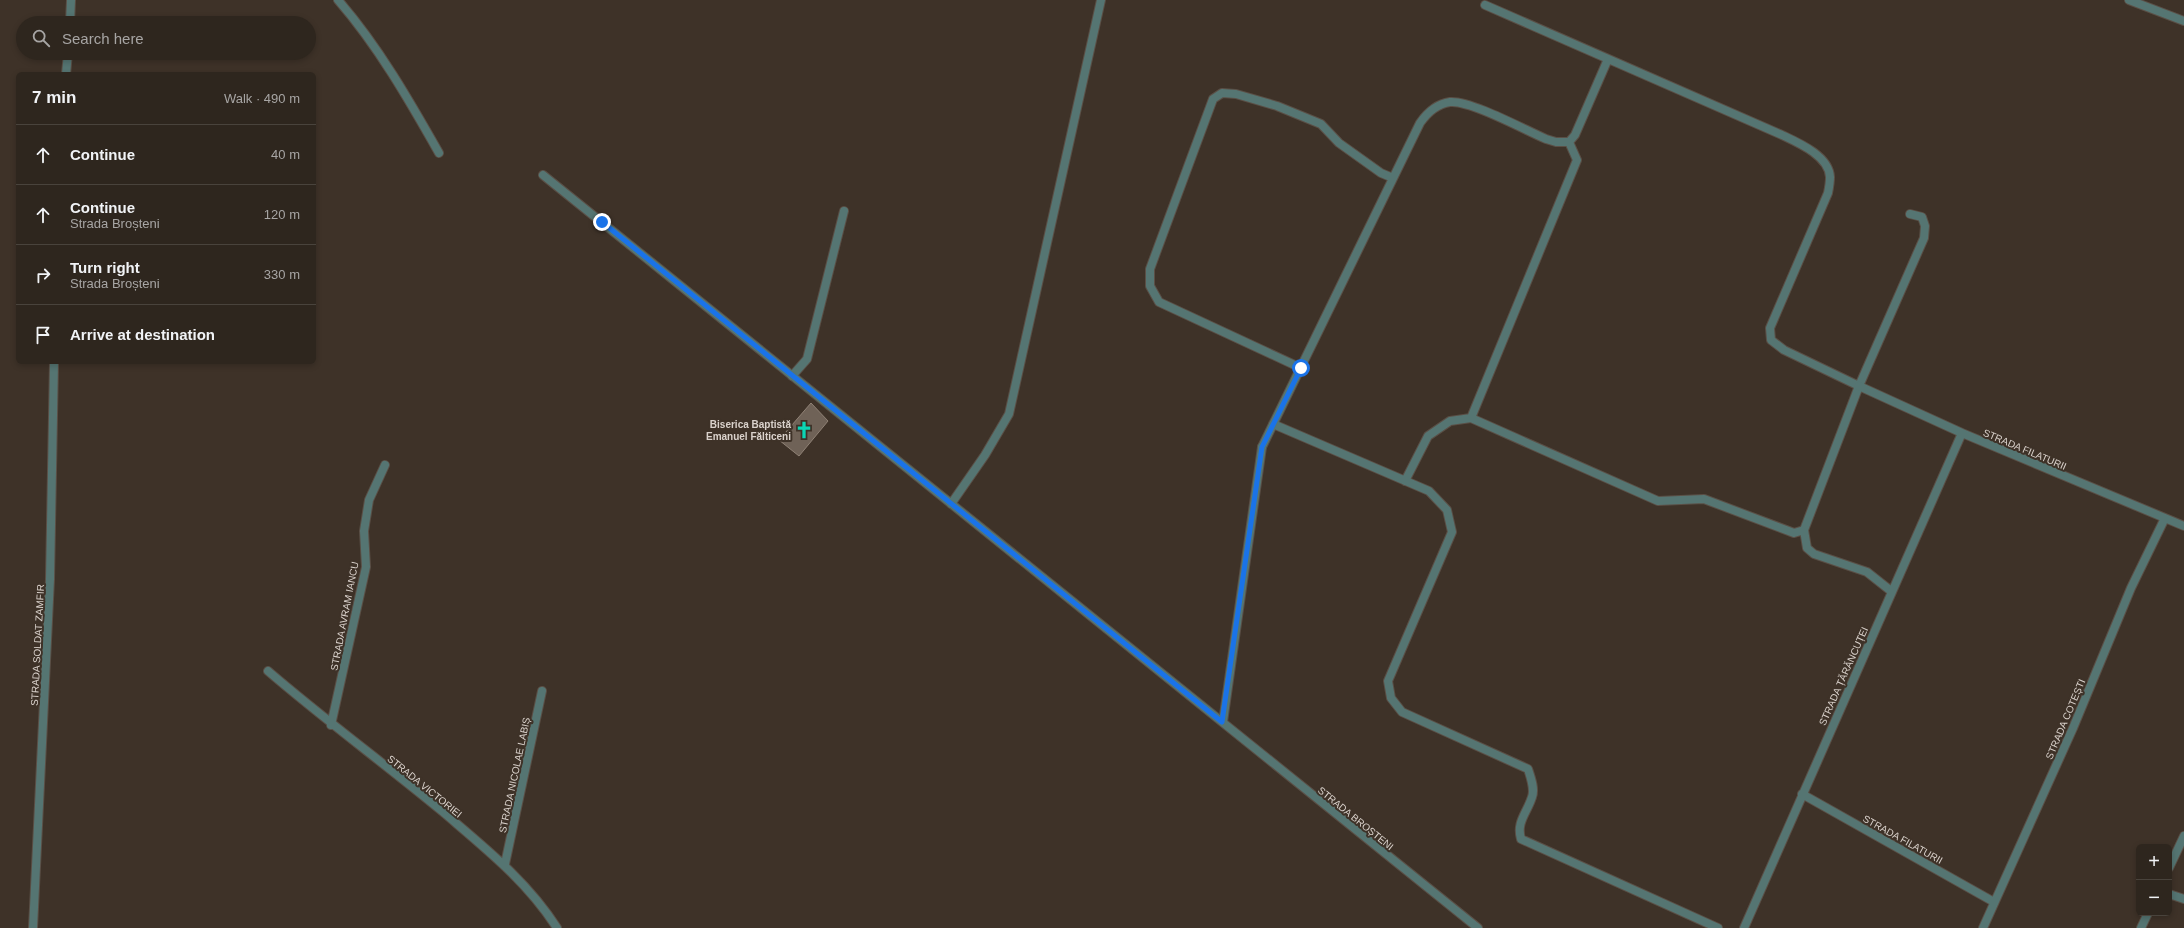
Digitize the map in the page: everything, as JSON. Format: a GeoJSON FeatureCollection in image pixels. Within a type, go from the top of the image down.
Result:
{"type":"FeatureCollection","features":[{"type":"Feature","properties":{"kind":"street"},"geometry":{"type":"LineString","coordinates":[[70,16],[71,0]]}},
{"type":"Feature","properties":{"kind":"street"},"geometry":{"type":"LineString","coordinates":[[338,0],[352,16],[407,95],[439,153]]}},
{"type":"Feature","properties":{"kind":"street"},"geometry":{"type":"LineString","coordinates":[[951,504],[985,455],[1009,414],[1100,0]]}},
{"type":"Feature","properties":{"kind":"street"},"geometry":{"type":"LineString","coordinates":[[2129,0],[2184,21]]}},
{"type":"Feature","properties":{"kind":"street"},"geometry":{"type":"LineString","coordinates":[[1222,722],[1262,447],[1420,123],[1428,113],[1438,106],[1450,102],[1468,105],[1546,139],[1556,142],[1569,142],[1575,135],[1608,59],[1485,5]]}},
{"type":"Feature","properties":{"kind":"street","name":"STRADA FILATURII"},"geometry":{"type":"LineString","coordinates":[[1608,59],[1782,135],[1805,147],[1826,165],[1830,177],[1828,193],[1770,328],[1771,340],[1784,350],[1962,433],[2184,526]]}},
{"type":"Feature","properties":{"kind":"street"},"geometry":{"type":"LineString","coordinates":[[66,72],[67,60]]}},
{"type":"Feature","properties":{"kind":"street"},"geometry":{"type":"LineString","coordinates":[[1301,368],[1159,302],[1150,286],[1150,269],[1213,98],[1222,93],[1236,94],[1277,106],[1320,124],[1339,142],[1381,174],[1393,178]]}},
{"type":"Feature","properties":{"kind":"street"},"geometry":{"type":"LineString","coordinates":[[1471,418],[1577,160],[1569,142]]}},
{"type":"Feature","properties":{"kind":"street","name":"STRADA BROȘTENI"},"geometry":{"type":"LineString","coordinates":[[543,175],[1478,928]]}},
{"type":"Feature","properties":{"kind":"street"},"geometry":{"type":"LineString","coordinates":[[792,376],[807,359],[844,211]]}},
{"type":"Feature","properties":{"kind":"street"},"geometry":{"type":"LineString","coordinates":[[1891,591],[1867,572],[1814,554],[1807,548],[1804,530],[1859,386],[1924,238],[1925,226],[1922,217],[1910,214]]}},
{"type":"Feature","properties":{"kind":"street","name":"STRADA SOLDAT ZAMFIR"},"geometry":{"type":"LineString","coordinates":[[32,928],[50,579],[54,364]]}},
{"type":"Feature","properties":{"kind":"street"},"geometry":{"type":"LineString","coordinates":[[1405,481],[1428,436],[1450,421],[1471,418],[1658,501],[1704,499],[1794,533],[1804,530]]}},
{"type":"Feature","properties":{"kind":"street"},"geometry":{"type":"LineString","coordinates":[[1273,424],[1429,491],[1447,510],[1452,532],[1388,681],[1391,698],[1402,712],[1528,769],[1532,783],[1533,796],[1519,823],[1518,831],[1521,839],[1718,928]]}},
{"type":"Feature","properties":{"kind":"street","name":"STRADA ȚĂRĂNCUȚEI"},"geometry":{"type":"LineString","coordinates":[[1744,928],[1891,591],[1962,433]]}},
{"type":"Feature","properties":{"kind":"street","name":"STRADA AVRAM IANCU"},"geometry":{"type":"LineString","coordinates":[[332,725],[366,567],[364,531],[369,500],[385,465]]}},
{"type":"Feature","properties":{"kind":"street","name":"STRADA COTEȘTI"},"geometry":{"type":"LineString","coordinates":[[1983,928],[2073,728],[2132,588],[2165,518]]}},
{"type":"Feature","properties":{"kind":"street","name":"STRADA VICTORIEI"},"geometry":{"type":"LineString","coordinates":[[268,671],[332,725],[418,792],[505,864],[542,905],[557,928]]}},
{"type":"Feature","properties":{"kind":"street","name":"STRADA NICOLAE LABIȘ"},"geometry":{"type":"LineString","coordinates":[[505,864],[542,691]]}},
{"type":"Feature","properties":{"kind":"street","name":"STRADA FILATURII"},"geometry":{"type":"LineString","coordinates":[[1802,794],[1994,902]]}},
{"type":"Feature","properties":{"kind":"street"},"geometry":{"type":"LineString","coordinates":[[2172,862],[2184,836]]}},
{"type":"Feature","properties":{"kind":"street"},"geometry":{"type":"LineString","coordinates":[[2172,895],[2184,900]]}},
{"type":"Feature","properties":{"kind":"street"},"geometry":{"type":"LineString","coordinates":[[2141,928],[2147,916]]}},
{"type":"Feature","properties":{"kind":"building","name":"Biserica Baptistă Emanuel Fălticeni"},"geometry":{"type":"Polygon","coordinates":[[[811,403],[828,421],[799,456],[779,440],[811,403]]]}},
{"type":"Feature","properties":{"kind":"place","name":"Biserica Baptistă Emanuel Fălticeni"},"geometry":{"type":"Point","coordinates":[804,430]}},
{"type":"Feature","properties":{"kind":"route"},"geometry":{"type":"LineString","coordinates":[[602,222],[1222,722],[1262,447],[1301,368]]}}]}
